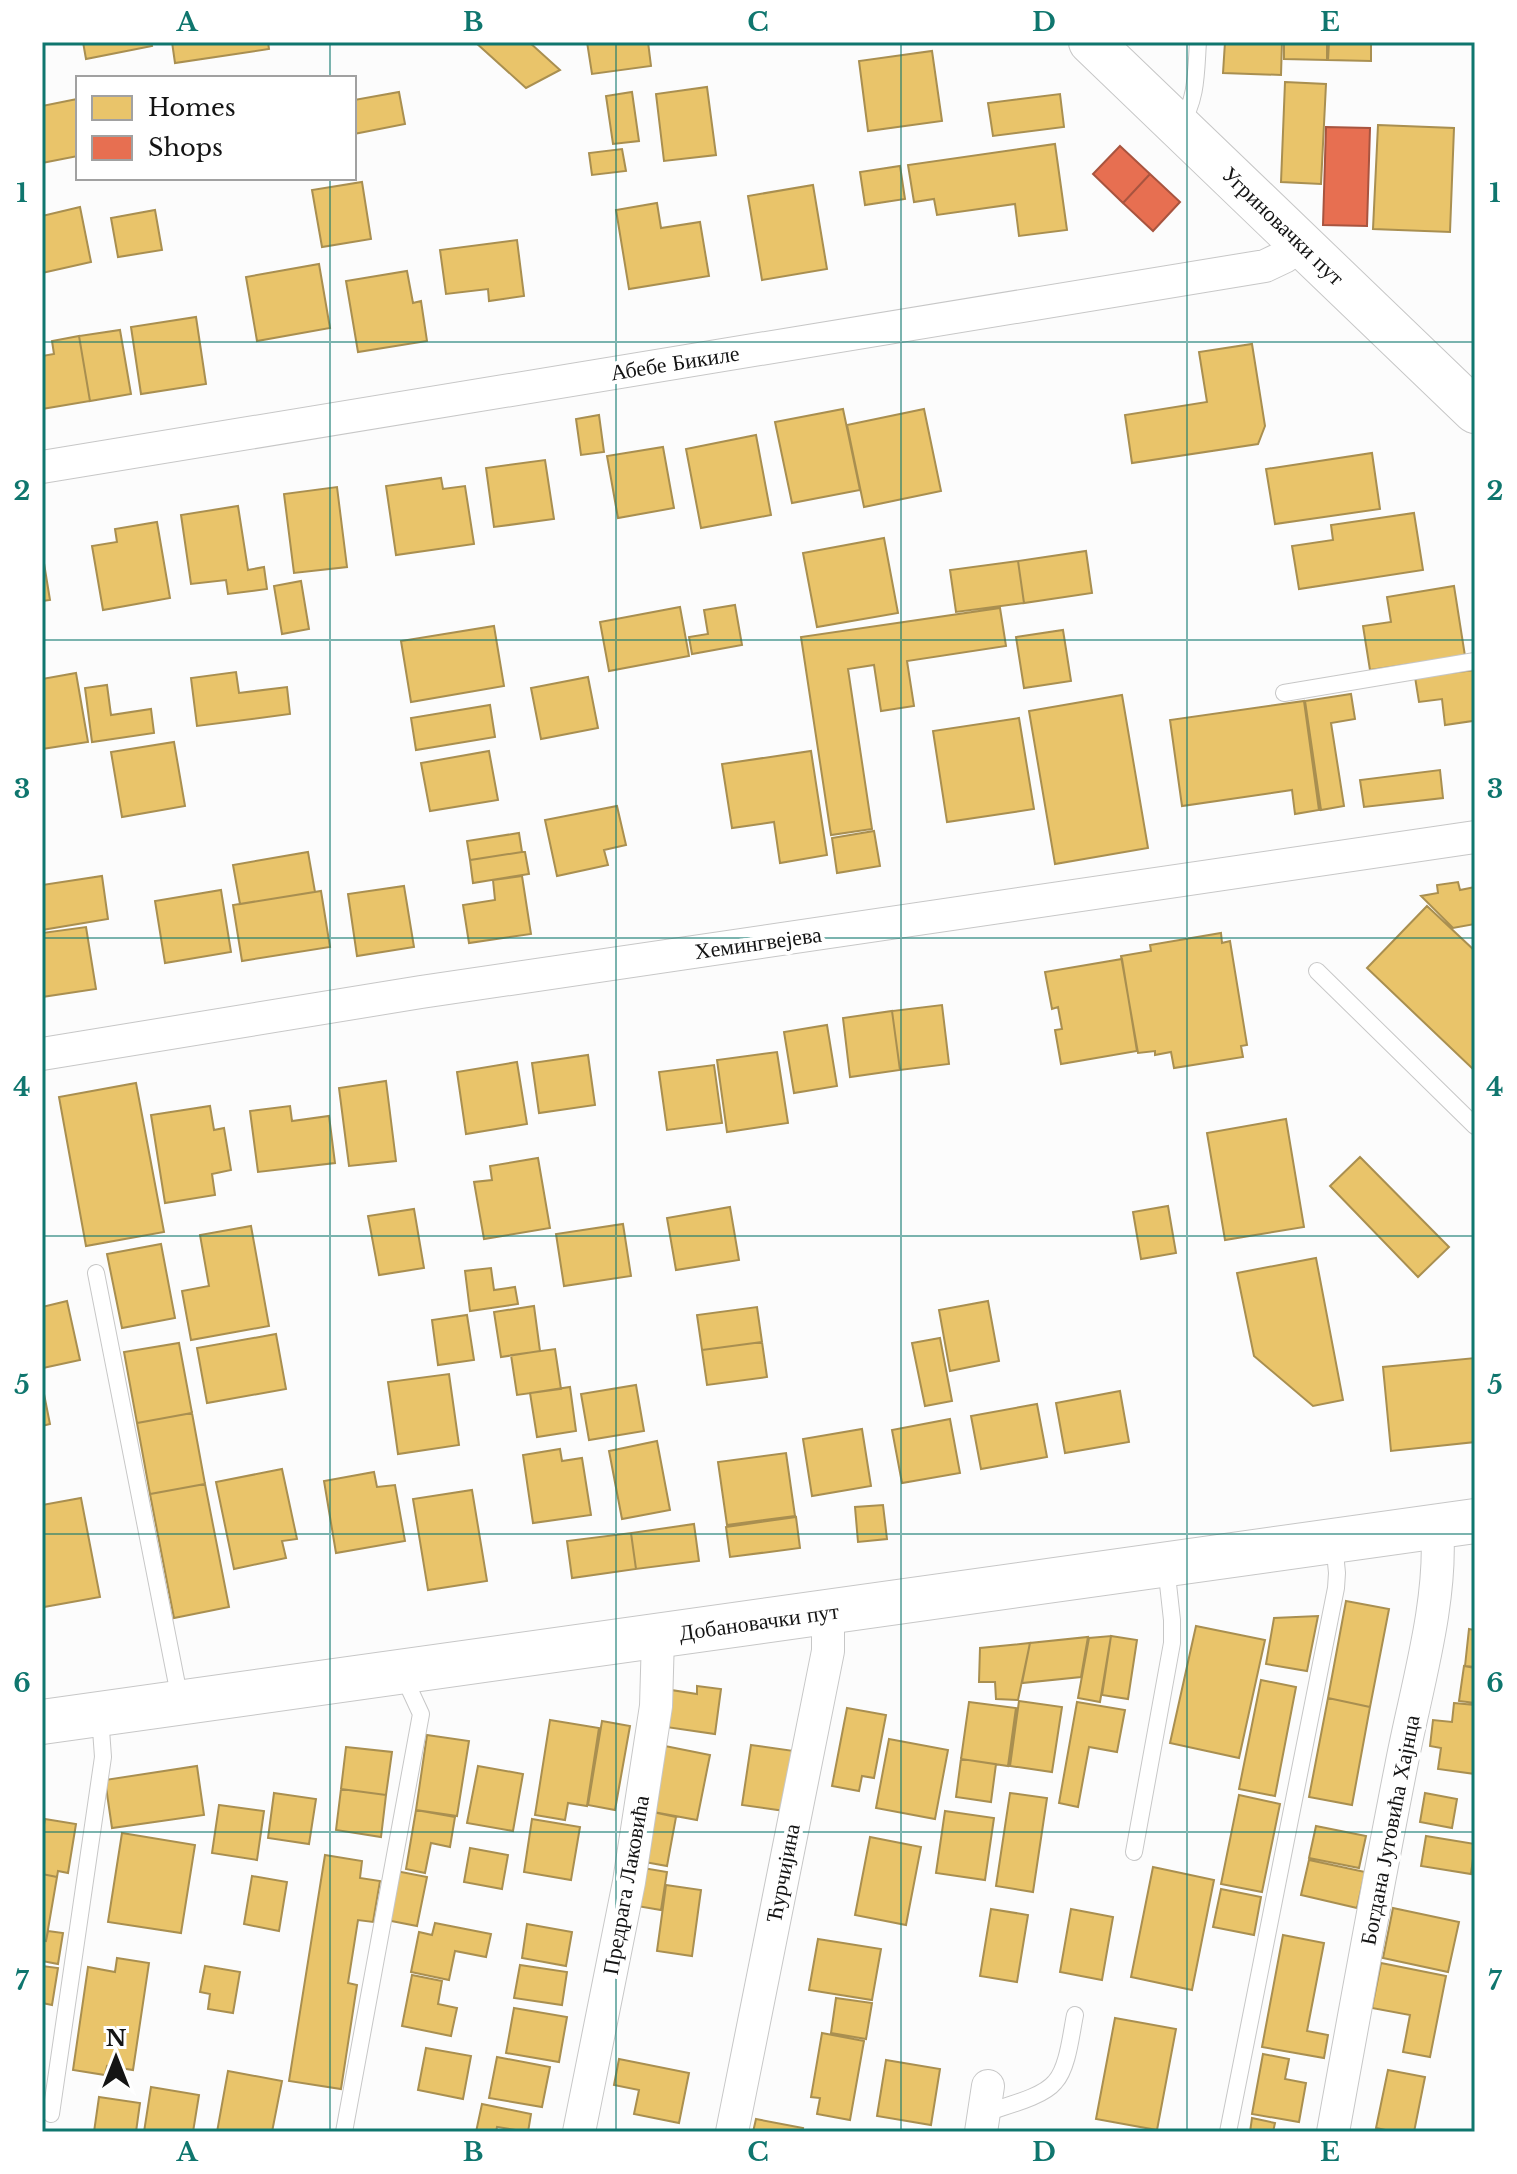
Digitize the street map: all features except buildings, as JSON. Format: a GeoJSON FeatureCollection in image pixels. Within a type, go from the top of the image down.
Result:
{"type":"FeatureCollection","features":[{"type":"Feature","properties":{"kind":"street","name":"Угриновачки пут"},"geometry":{"type":"LineString","coordinates":[[1091,42],[1303,244],[1470,395]]}},
{"type":"Feature","properties":{"kind":"street","name":"Абебе Бикиле"},"geometry":{"type":"LineString","coordinates":[[42,467],[1265,266],[1303,244]]}},
{"type":"Feature","properties":{"kind":"street","name":"Хемингвејева"},"geometry":{"type":"LineString","coordinates":[[42,1054],[421,992],[1475,837]]}},
{"type":"Feature","properties":{"kind":"street","name":"Добановачки пут"},"geometry":{"type":"LineString","coordinates":[[42,1722],[1456,1524]]}},
{"type":"Feature","properties":{"kind":"street","name":"Богдана Југовића Хајнца"},"geometry":{"type":"LineString","coordinates":[[1333,2132],[1398,1780],[1427,1643],[1439,1553],[1456,1524]]}},
{"type":"Feature","properties":{"kind":"street","name":"Ћурчијина"},"geometry":{"type":"LineString","coordinates":[[732,2132],[828,1651],[828,1612]]}},
{"type":"Feature","properties":{"kind":"street","name":"Предрага Лаковића"},"geometry":{"type":"LineString","coordinates":[[579,2132],[629,1882],[656,1706],[658,1637]]}},
{"type":"Feature","properties":{"kind":"lane"},"geometry":{"type":"LineString","coordinates":[[1179,126],[1189,111],[1196,81],[1198,42]]}},
{"type":"Feature","properties":{"kind":"lane"},"geometry":{"type":"LineString","coordinates":[[1284,693],[1475,661]]}},
{"type":"Feature","properties":{"kind":"lane"},"geometry":{"type":"LineString","coordinates":[[1317,971],[1475,1126]]}},
{"type":"Feature","properties":{"kind":"lane"},"geometry":{"type":"LineString","coordinates":[[96,1273],[180,1702]]}},
{"type":"Feature","properties":{"kind":"lane"},"geometry":{"type":"LineString","coordinates":[[1228,2132],[1336,1588],[1334,1540]]}},
{"type":"Feature","properties":{"kind":"lane"},"geometry":{"type":"LineString","coordinates":[[1134,1852],[1172,1643],[1165,1565]]}},
{"type":"Feature","properties":{"kind":"lane"},"geometry":{"type":"LineString","coordinates":[[344,2132],[421,1714],[402,1673]]}},
{"type":"Feature","properties":{"kind":"lane"},"geometry":{"type":"LineString","coordinates":[[51,2114],[103,1757],[100,1715]]}},
{"type":"Feature","properties":{"kind":"lane"},"geometry":{"type":"LineString","coordinates":[[985,2110],[1038,2094],[1055,2082],[1064,2064],[1075,2015]]}}]}
